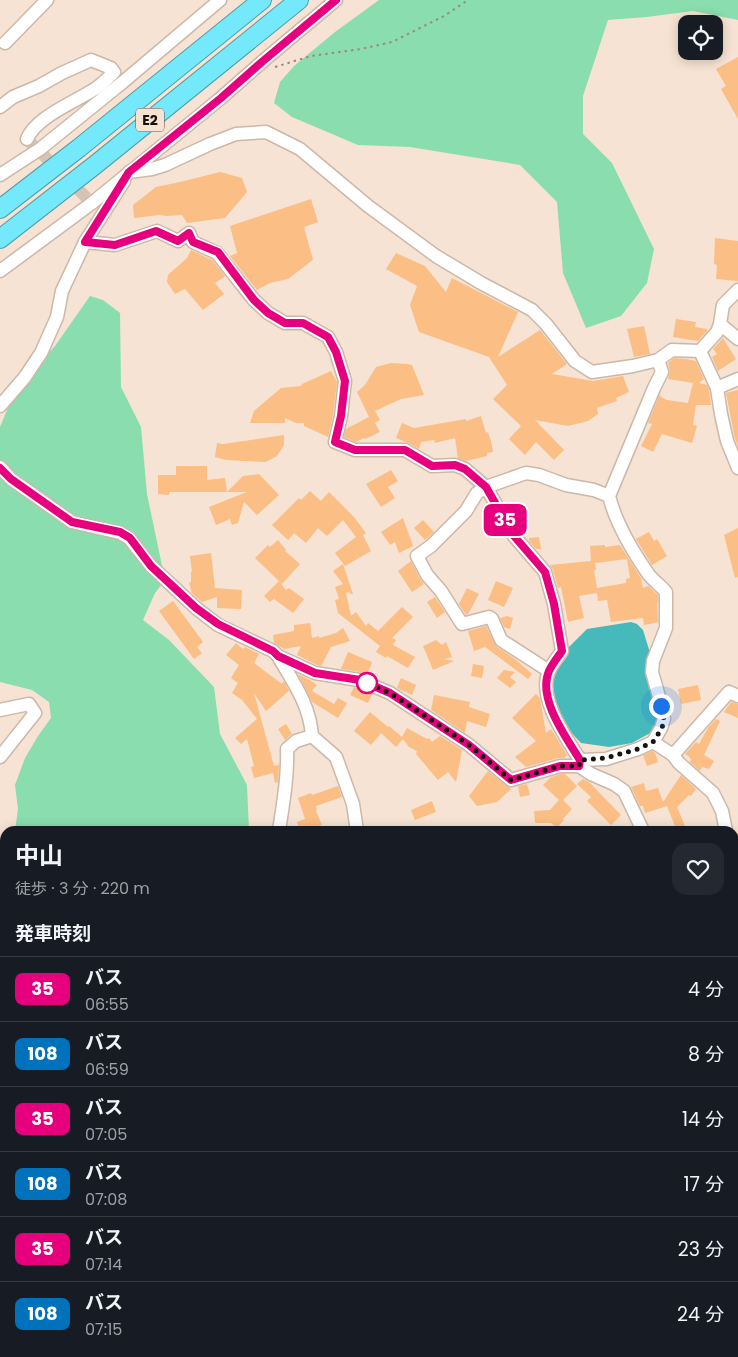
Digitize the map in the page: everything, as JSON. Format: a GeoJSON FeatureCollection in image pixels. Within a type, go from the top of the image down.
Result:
{"type":"FeatureCollection","features":[{"type":"Feature","properties":{"kind":"highway","name":"E2"},"geometry":{"type":"LineString","coordinates":[[0,209],[79,148],[262,0]]}},
{"type":"Feature","properties":{"kind":"highway","name":"E2"},"geometry":{"type":"LineString","coordinates":[[0,239],[299,0]]}},
{"type":"Feature","properties":{"kind":"street"},"geometry":{"type":"LineString","coordinates":[[2,44],[47,0]]}},
{"type":"Feature","properties":{"kind":"street"},"geometry":{"type":"LineString","coordinates":[[0,176],[40,149],[220,0]]}},
{"type":"Feature","properties":{"kind":"street"},"geometry":{"type":"LineString","coordinates":[[0,271],[92,203],[221,98],[336,0]]}},
{"type":"Feature","properties":{"kind":"street"},"geometry":{"type":"LineString","coordinates":[[0,106],[91,60],[111,68],[114,72],[96,89],[57,110],[30,130],[27,139]]}},
{"type":"Feature","properties":{"kind":"street"},"geometry":{"type":"LineString","coordinates":[[129,172],[152,169],[236,134],[266,132],[300,148],[368,206],[436,256],[532,310],[546,324],[575,361],[592,372],[658,360],[672,350],[700,351]]}},
{"type":"Feature","properties":{"kind":"street"},"geometry":{"type":"LineString","coordinates":[[0,406],[25,377],[41,352],[57,318],[62,291],[85,242],[129,172]]}},
{"type":"Feature","properties":{"kind":"street"},"geometry":{"type":"LineString","coordinates":[[85,242],[115,245],[156,231],[178,241],[189,233],[193,242],[218,252],[254,300],[268,313],[285,323],[303,323],[328,337],[336,352],[345,381],[341,416],[335,442],[355,450],[405,450],[432,466],[455,465],[465,469],[486,487],[514,536],[545,572],[554,604],[562,651],[549,671],[546,686],[550,706],[579,763],[591,774],[614,784],[624,791],[641,826]]}},
{"type":"Feature","properties":{"kind":"street"},"geometry":{"type":"LineString","coordinates":[[700,351],[717,332],[723,305],[738,290]]}},
{"type":"Feature","properties":{"kind":"street"},"geometry":{"type":"LineString","coordinates":[[720,324],[738,339]]}},
{"type":"Feature","properties":{"kind":"street"},"geometry":{"type":"LineString","coordinates":[[700,351],[717,388],[720,414],[727,441],[738,468]]}},
{"type":"Feature","properties":{"kind":"street"},"geometry":{"type":"LineString","coordinates":[[278,656],[315,673],[360,680],[390,693],[469,745],[511,780],[560,766],[606,758],[638,749],[653,742],[662,728],[664,719],[652,672],[653,661],[666,628],[666,592],[650,576],[635,552],[613,510],[609,496],[662,372],[658,360]]}},
{"type":"Feature","properties":{"kind":"street"},"geometry":{"type":"LineString","coordinates":[[717,388],[738,380]]}},
{"type":"Feature","properties":{"kind":"street"},"geometry":{"type":"LineString","coordinates":[[0,468],[11,479],[72,522],[120,532],[130,538],[151,566],[196,608],[218,624],[273,651],[278,656],[305,704],[311,724],[312,736],[336,757],[352,804],[356,826]]}},
{"type":"Feature","properties":{"kind":"street"},"geometry":{"type":"LineString","coordinates":[[549,671],[501,640],[490,617],[462,624],[441,591],[427,575],[417,556],[431,546],[466,512],[477,493],[486,487],[526,473],[539,475],[566,485],[594,490],[609,496]]}},
{"type":"Feature","properties":{"kind":"street"},"geometry":{"type":"LineString","coordinates":[[673,755],[729,692],[738,696]]}},
{"type":"Feature","properties":{"kind":"street"},"geometry":{"type":"LineString","coordinates":[[0,710],[29,704],[35,714],[0,757]]}},
{"type":"Feature","properties":{"kind":"street"},"geometry":{"type":"LineString","coordinates":[[280,826],[288,766],[287,749],[296,741],[312,736]]}},
{"type":"Feature","properties":{"kind":"street"},"geometry":{"type":"LineString","coordinates":[[653,742],[673,755],[679,763],[713,793],[722,811],[725,826]]}},
{"type":"Feature","properties":{"kind":"path"},"geometry":{"type":"LineString","coordinates":[[272,68],[311,56],[392,42],[444,16],[468,0]]}},
{"type":"Feature","properties":{"kind":"green space"},"geometry":{"type":"Polygon","coordinates":[[[379,0],[738,0],[738,20],[723,17],[723,15],[693,11],[608,20],[583,96],[583,134],[612,163],[654,249],[647,283],[621,316],[586,328],[563,273],[557,202],[520,165],[410,147],[358,145],[292,117],[274,103],[280,82],[294,66],[335,32],[379,0]]]}},
{"type":"Feature","properties":{"kind":"green space"},"geometry":{"type":"Polygon","coordinates":[[[90,296],[103,300],[120,313],[121,387],[141,427],[147,494],[165,580],[155,593],[143,620],[169,640],[214,687],[220,734],[247,785],[249,826],[16,826],[18,809],[15,785],[25,758],[51,718],[49,702],[32,690],[0,682],[0,427],[17,386],[55,346],[90,296]]]}},
{"type":"Feature","properties":{"kind":"water"},"geometry":{"type":"Polygon","coordinates":[[[631,622],[637,624],[643,630],[651,656],[658,721],[652,732],[632,743],[609,747],[581,743],[566,727],[549,692],[553,672],[569,647],[587,629],[631,622]]]}},
{"type":"Feature","properties":{"kind":"building"},"geometry":{"type":"Polygon","coordinates":[[[738,57],[738,119],[721,89],[726,86],[716,69],[738,57]]]}},
{"type":"Feature","properties":{"kind":"building"},"geometry":{"type":"Polygon","coordinates":[[[220,172],[242,178],[247,192],[225,218],[187,223],[182,215],[134,218],[133,205],[156,187],[220,172]]]}},
{"type":"Feature","properties":{"kind":"building"},"geometry":{"type":"Polygon","coordinates":[[[311,199],[318,222],[304,227],[313,260],[288,279],[270,283],[257,290],[230,256],[237,253],[230,226],[311,199]]]}},
{"type":"Feature","properties":{"kind":"building"},"geometry":{"type":"Polygon","coordinates":[[[715,238],[738,241],[738,281],[716,279],[717,265],[714,264],[715,238]]]}},
{"type":"Feature","properties":{"kind":"building"},"geometry":{"type":"Polygon","coordinates":[[[191,250],[212,260],[225,276],[215,283],[224,294],[203,310],[185,289],[175,294],[167,282],[168,275],[187,258],[191,250]]]}},
{"type":"Feature","properties":{"kind":"building"},"geometry":{"type":"Polygon","coordinates":[[[396,253],[425,266],[446,292],[452,278],[518,312],[498,357],[540,330],[567,364],[552,374],[593,381],[623,376],[629,392],[616,398],[617,401],[597,408],[598,414],[588,421],[568,426],[535,420],[564,450],[554,460],[536,442],[525,455],[509,439],[521,426],[493,399],[507,385],[489,357],[419,332],[410,305],[417,286],[386,269],[396,253]]]}},
{"type":"Feature","properties":{"kind":"building"},"geometry":{"type":"Polygon","coordinates":[[[676,319],[696,322],[695,327],[707,329],[707,331],[698,341],[673,337],[676,319]]]}},
{"type":"Feature","properties":{"kind":"building"},"geometry":{"type":"Polygon","coordinates":[[[644,326],[650,354],[634,357],[627,329],[644,326]]]}},
{"type":"Feature","properties":{"kind":"building"},"geometry":{"type":"Polygon","coordinates":[[[723,338],[736,359],[718,371],[712,357],[717,354],[713,349],[723,338]]]}},
{"type":"Feature","properties":{"kind":"building"},"geometry":{"type":"Polygon","coordinates":[[[674,358],[696,361],[704,379],[699,383],[707,385],[711,405],[696,405],[693,425],[697,426],[692,443],[662,434],[653,452],[641,446],[652,424],[648,423],[660,394],[661,397],[667,400],[688,403],[693,383],[668,379],[670,372],[668,363],[674,358]]]}},
{"type":"Feature","properties":{"kind":"building"},"geometry":{"type":"Polygon","coordinates":[[[391,363],[412,365],[424,395],[401,399],[375,411],[380,420],[375,423],[380,432],[356,442],[344,437],[346,429],[369,417],[357,392],[365,385],[376,367],[391,363]]]}},
{"type":"Feature","properties":{"kind":"building"},"geometry":{"type":"Polygon","coordinates":[[[331,371],[337,382],[328,437],[304,426],[304,423],[296,423],[285,418],[285,423],[250,423],[254,411],[281,388],[301,386],[331,371]]]}},
{"type":"Feature","properties":{"kind":"building"},"geometry":{"type":"Polygon","coordinates":[[[738,390],[738,446],[726,393],[738,390]]]}},
{"type":"Feature","properties":{"kind":"building"},"geometry":{"type":"Polygon","coordinates":[[[481,416],[486,433],[488,432],[491,441],[493,452],[487,453],[487,456],[466,461],[458,458],[455,438],[435,443],[434,440],[421,442],[419,449],[396,438],[402,423],[414,428],[466,419],[466,421],[481,416]]]}},
{"type":"Feature","properties":{"kind":"building"},"geometry":{"type":"Polygon","coordinates":[[[284,435],[284,445],[277,456],[266,462],[226,460],[215,457],[217,443],[223,444],[284,435]]]}},
{"type":"Feature","properties":{"kind":"building"},"geometry":{"type":"Polygon","coordinates":[[[176,466],[207,466],[207,480],[225,478],[227,492],[169,492],[169,495],[158,494],[158,475],[176,475],[176,466]]]}},
{"type":"Feature","properties":{"kind":"building"},"geometry":{"type":"Polygon","coordinates":[[[391,470],[398,481],[388,487],[395,498],[381,507],[366,484],[391,470]]]}},
{"type":"Feature","properties":{"kind":"building"},"geometry":{"type":"Polygon","coordinates":[[[259,474],[279,495],[257,515],[244,502],[238,523],[232,525],[230,519],[216,525],[209,507],[247,492],[227,492],[243,476],[259,474]]]}},
{"type":"Feature","properties":{"kind":"building"},"geometry":{"type":"Polygon","coordinates":[[[310,491],[321,501],[329,492],[353,516],[366,533],[363,535],[371,551],[345,566],[335,553],[356,537],[343,520],[327,536],[318,528],[306,543],[294,533],[288,540],[272,525],[299,498],[301,500],[310,491]]]}},
{"type":"Feature","properties":{"kind":"building"},"geometry":{"type":"Polygon","coordinates":[[[403,518],[413,546],[399,553],[395,542],[390,545],[381,532],[403,518]]]}},
{"type":"Feature","properties":{"kind":"building"},"geometry":{"type":"Polygon","coordinates":[[[423,520],[434,532],[425,540],[414,528],[423,520]]]}},
{"type":"Feature","properties":{"kind":"building"},"geometry":{"type":"Polygon","coordinates":[[[738,528],[738,577],[735,578],[724,535],[738,528]]]}},
{"type":"Feature","properties":{"kind":"building"},"geometry":{"type":"Polygon","coordinates":[[[649,532],[654,541],[657,539],[667,556],[652,565],[636,539],[649,532]]]}},
{"type":"Feature","properties":{"kind":"building"},"geometry":{"type":"Polygon","coordinates":[[[539,537],[541,549],[536,549],[529,541],[529,538],[539,537]]]}},
{"type":"Feature","properties":{"kind":"building"},"geometry":{"type":"Polygon","coordinates":[[[278,540],[285,551],[300,564],[282,584],[255,558],[268,545],[270,547],[278,540]]]}},
{"type":"Feature","properties":{"kind":"building"},"geometry":{"type":"Polygon","coordinates":[[[620,545],[641,578],[643,588],[648,586],[658,595],[658,622],[644,625],[643,618],[611,622],[607,600],[598,601],[597,593],[579,596],[584,618],[568,622],[561,587],[558,588],[550,565],[591,561],[590,546],[620,545]],[[627,559],[595,563],[596,570],[594,570],[597,588],[626,583],[626,579],[630,578],[627,559]]]}},
{"type":"Feature","properties":{"kind":"building"},"geometry":{"type":"Polygon","coordinates":[[[211,553],[215,588],[242,590],[241,609],[217,608],[217,597],[202,602],[192,593],[189,583],[191,582],[192,572],[190,556],[211,553]]]}},
{"type":"Feature","properties":{"kind":"building"},"geometry":{"type":"Polygon","coordinates":[[[411,561],[424,584],[412,592],[398,571],[411,561]]]}},
{"type":"Feature","properties":{"kind":"building"},"geometry":{"type":"Polygon","coordinates":[[[343,564],[353,594],[346,593],[351,616],[356,612],[366,626],[368,623],[378,631],[402,607],[413,617],[392,638],[396,640],[393,645],[415,657],[408,668],[376,652],[380,646],[338,613],[335,600],[339,599],[335,587],[343,584],[333,571],[343,564]]]}},
{"type":"Feature","properties":{"kind":"building"},"geometry":{"type":"Polygon","coordinates":[[[279,581],[286,590],[289,588],[304,599],[293,613],[274,599],[270,602],[264,596],[279,581]]]}},
{"type":"Feature","properties":{"kind":"building"},"geometry":{"type":"Polygon","coordinates":[[[496,581],[513,588],[504,607],[488,600],[496,581]]]}},
{"type":"Feature","properties":{"kind":"building"},"geometry":{"type":"Polygon","coordinates":[[[467,588],[479,594],[466,615],[459,604],[467,588]]]}},
{"type":"Feature","properties":{"kind":"building"},"geometry":{"type":"Polygon","coordinates":[[[435,597],[445,612],[437,618],[427,602],[435,597]]]}},
{"type":"Feature","properties":{"kind":"building"},"geometry":{"type":"Polygon","coordinates":[[[173,601],[203,642],[197,647],[202,653],[194,659],[159,611],[173,601]]]}},
{"type":"Feature","properties":{"kind":"building"},"geometry":{"type":"Polygon","coordinates":[[[507,616],[513,618],[510,629],[504,627],[500,618],[507,616]]]}},
{"type":"Feature","properties":{"kind":"building"},"geometry":{"type":"Polygon","coordinates":[[[310,623],[312,638],[336,633],[343,628],[350,641],[331,647],[321,666],[297,655],[301,646],[284,649],[274,643],[273,635],[294,631],[294,625],[310,623]]]}},
{"type":"Feature","properties":{"kind":"building"},"geometry":{"type":"Polygon","coordinates":[[[486,626],[496,646],[532,674],[528,679],[485,647],[474,651],[468,631],[486,626]]]}},
{"type":"Feature","properties":{"kind":"building"},"geometry":{"type":"Polygon","coordinates":[[[436,640],[442,645],[446,642],[452,657],[444,659],[454,661],[433,670],[423,646],[436,640]]]}},
{"type":"Feature","properties":{"kind":"building"},"geometry":{"type":"Polygon","coordinates":[[[236,643],[243,649],[245,647],[259,654],[254,663],[282,684],[284,681],[289,691],[266,711],[254,693],[274,766],[279,765],[278,782],[275,783],[273,773],[254,778],[251,767],[254,766],[247,739],[241,744],[235,738],[257,719],[242,700],[232,693],[238,683],[231,678],[239,665],[226,655],[236,643]]]}},
{"type":"Feature","properties":{"kind":"building"},"geometry":{"type":"Polygon","coordinates":[[[348,652],[372,662],[367,675],[341,669],[348,652]]]}},
{"type":"Feature","properties":{"kind":"building"},"geometry":{"type":"Polygon","coordinates":[[[473,664],[484,666],[482,678],[471,676],[473,664]]]}},
{"type":"Feature","properties":{"kind":"building"},"geometry":{"type":"Polygon","coordinates":[[[504,670],[515,672],[510,677],[516,682],[510,688],[497,678],[504,670]]]}},
{"type":"Feature","properties":{"kind":"building"},"geometry":{"type":"Polygon","coordinates":[[[298,674],[317,685],[312,691],[334,704],[338,698],[347,703],[338,718],[312,702],[298,674]]]}},
{"type":"Feature","properties":{"kind":"building"},"geometry":{"type":"Polygon","coordinates":[[[401,678],[416,685],[412,695],[397,688],[401,678]]]}},
{"type":"Feature","properties":{"kind":"building"},"geometry":{"type":"Polygon","coordinates":[[[698,685],[701,700],[681,704],[678,689],[698,685]]]}},
{"type":"Feature","properties":{"kind":"building"},"geometry":{"type":"Polygon","coordinates":[[[354,687],[372,694],[368,703],[350,695],[354,687]]]}},
{"type":"Feature","properties":{"kind":"building"},"geometry":{"type":"Polygon","coordinates":[[[536,694],[540,698],[546,733],[551,729],[567,755],[564,758],[526,767],[515,757],[536,741],[512,718],[536,694]]]}},
{"type":"Feature","properties":{"kind":"building"},"geometry":{"type":"Polygon","coordinates":[[[434,695],[470,702],[469,707],[490,714],[486,727],[467,721],[465,733],[431,710],[434,695]]]}},
{"type":"Feature","properties":{"kind":"building"},"geometry":{"type":"Polygon","coordinates":[[[731,702],[738,704],[738,718],[724,712],[731,702]]]}},
{"type":"Feature","properties":{"kind":"building"},"geometry":{"type":"Polygon","coordinates":[[[370,712],[402,737],[407,728],[427,739],[429,738],[432,742],[440,736],[462,750],[456,782],[448,772],[438,780],[416,754],[417,751],[409,747],[403,739],[396,747],[381,733],[371,745],[354,731],[370,712]]]}},
{"type":"Feature","properties":{"kind":"building"},"geometry":{"type":"Polygon","coordinates":[[[716,719],[720,721],[704,755],[714,761],[709,769],[702,767],[700,771],[690,762],[690,757],[685,754],[696,742],[699,744],[708,728],[716,719]]]}},
{"type":"Feature","properties":{"kind":"building"},"geometry":{"type":"Polygon","coordinates":[[[286,724],[292,734],[285,740],[278,729],[286,724]]]}},
{"type":"Feature","properties":{"kind":"building"},"geometry":{"type":"Polygon","coordinates":[[[652,751],[655,753],[658,762],[647,766],[643,755],[652,751]]]}},
{"type":"Feature","properties":{"kind":"building"},"geometry":{"type":"Polygon","coordinates":[[[488,771],[511,789],[497,802],[477,806],[469,796],[488,771]]]}},
{"type":"Feature","properties":{"kind":"building"},"geometry":{"type":"Polygon","coordinates":[[[565,774],[577,786],[563,800],[572,809],[559,826],[551,823],[535,823],[534,811],[550,810],[559,800],[543,785],[551,777],[565,774]]]}},
{"type":"Feature","properties":{"kind":"building"},"geometry":{"type":"Polygon","coordinates":[[[681,775],[696,789],[691,796],[689,795],[677,807],[685,826],[675,826],[667,806],[645,813],[643,806],[640,806],[631,787],[644,783],[646,791],[658,788],[663,802],[681,775]]]}},
{"type":"Feature","properties":{"kind":"building"},"geometry":{"type":"Polygon","coordinates":[[[583,779],[589,782],[621,815],[611,825],[587,801],[591,797],[577,784],[583,779]]]}},
{"type":"Feature","properties":{"kind":"building"},"geometry":{"type":"Polygon","coordinates":[[[527,784],[530,795],[520,797],[518,786],[527,784]]]}},
{"type":"Feature","properties":{"kind":"building"},"geometry":{"type":"Polygon","coordinates":[[[338,786],[342,797],[316,806],[316,811],[322,825],[298,826],[297,822],[305,819],[298,798],[311,793],[312,795],[338,786]]]}},
{"type":"Feature","properties":{"kind":"building"},"geometry":{"type":"Polygon","coordinates":[[[432,801],[436,812],[415,820],[411,810],[432,801]]]}},
{"type":"Feature","properties":{"kind":"tunnel"},"geometry":{"type":"LineString","coordinates":[[27,139],[92,203]]}},
{"type":"Feature","properties":{"kind":"bus line","name":"35"},"geometry":{"type":"LineString","coordinates":[[0,468],[36,498],[72,522],[120,532],[130,538],[151,566],[196,608],[218,624],[273,651],[278,656],[315,673],[360,680],[390,693],[469,745],[511,780],[560,766],[579,766],[580,760],[550,706],[546,686],[549,671],[562,651],[554,604],[545,572],[514,536],[486,487],[465,469],[455,465],[432,466],[405,450],[355,450],[335,442],[341,416],[345,381],[336,352],[328,337],[303,323],[285,323],[268,313],[254,300],[222,260],[218,252],[193,242],[189,233],[178,241],[156,231],[115,245],[85,242],[129,172],[237,85],[336,0]]}},
{"type":"Feature","properties":{"kind":"route"},"geometry":{"type":"LineString","coordinates":[[367,683],[360,680],[390,693],[439,725],[469,745],[511,780],[560,766],[579,766],[580,760],[606,758],[638,749],[653,742],[662,728],[664,719],[661,706]]}}]}
